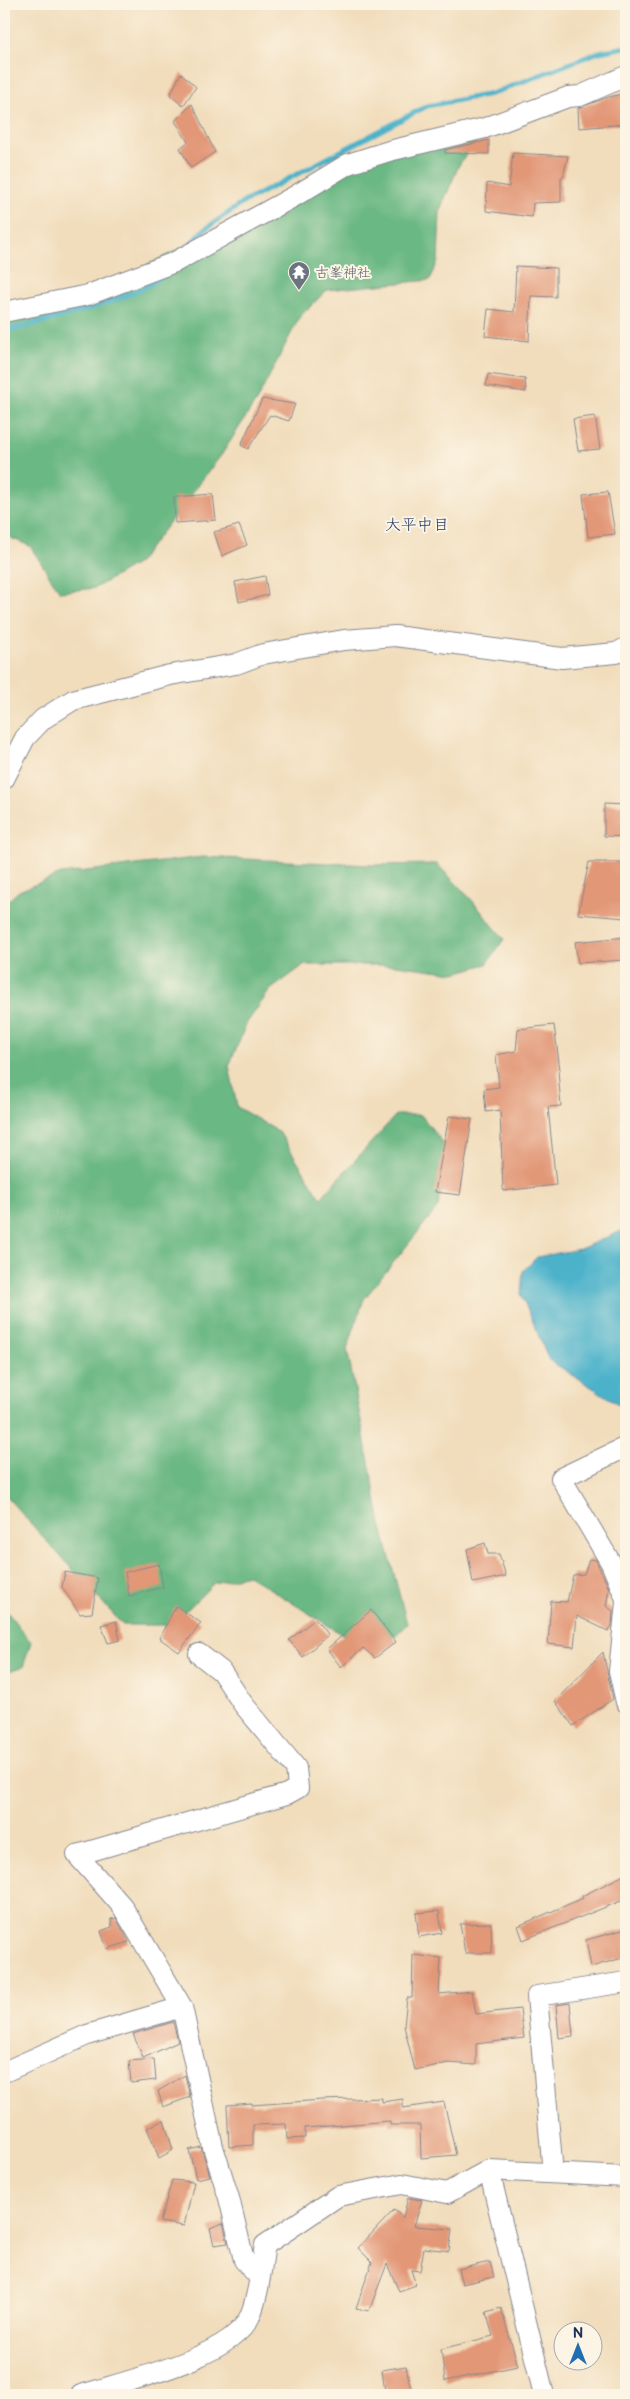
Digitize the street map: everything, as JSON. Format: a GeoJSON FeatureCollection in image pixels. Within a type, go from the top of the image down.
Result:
{"type":"FeatureCollection","features":[{"type":"Feature","properties":{"kind":"street"},"geometry":{"type":"LineString","coordinates":[[4,312],[88,295],[175,262],[295,196],[348,164],[389,151],[484,128],[568,97],[580,96],[626,76]]}},
{"type":"Feature","properties":{"kind":"street"},"geometry":{"type":"LineString","coordinates":[[4,779],[25,738],[43,719],[73,700],[170,675],[236,664],[263,654],[344,640],[395,636],[562,658],[616,653],[626,648]]}},
{"type":"Feature","properties":{"kind":"street"},"geometry":{"type":"LineString","coordinates":[[626,1447],[561,1478],[611,1563],[626,1600],[618,1671],[626,1702]]}},
{"type":"Feature","properties":{"kind":"street"},"geometry":{"type":"LineString","coordinates":[[199,1654],[221,1671],[243,1704],[296,1768],[298,1788],[287,1794],[78,1855],[122,1906],[182,2007],[213,2147],[229,2198],[244,2260],[260,2278]]}},
{"type":"Feature","properties":{"kind":"street"},"geometry":{"type":"LineString","coordinates":[[553,2173],[537,1996],[626,1982]]}},
{"type":"Feature","properties":{"kind":"street"},"geometry":{"type":"LineString","coordinates":[[4,2072],[87,2035],[182,2007]]}},
{"type":"Feature","properties":{"kind":"street"},"geometry":{"type":"LineString","coordinates":[[489,2170],[544,2395]]}},
{"type":"Feature","properties":{"kind":"street"},"geometry":{"type":"LineString","coordinates":[[81,2395],[150,2375],[203,2354],[235,2335],[250,2317],[260,2278],[265,2245],[338,2196],[402,2184],[446,2192],[489,2170],[626,2177]]}},
{"type":"Feature","properties":{"kind":"green space"},"geometry":{"type":"Polygon","coordinates":[[[485,128],[459,165],[440,210],[438,261],[430,280],[327,290],[299,318],[258,398],[222,454],[138,563],[95,588],[60,592],[30,546],[4,535],[4,312],[88,295],[348,164],[485,128]]]}},
{"type":"Feature","properties":{"kind":"green space"},"geometry":{"type":"Polygon","coordinates":[[[203,857],[370,865],[437,864],[470,898],[504,939],[487,964],[454,973],[396,965],[304,965],[270,990],[246,1024],[229,1066],[237,1107],[279,1132],[321,1198],[396,1115],[421,1115],[447,1148],[438,1207],[364,1299],[347,1349],[381,1524],[407,1624],[382,1649],[340,1633],[248,1575],[214,1583],[189,1608],[165,1625],[123,1625],[4,1494],[4,904],[19,891],[61,874],[203,857]]]}},
{"type":"Feature","properties":{"kind":"green space"},"geometry":{"type":"Polygon","coordinates":[[[4,1608],[31,1642],[23,1667],[4,1674],[4,1608]]]}},
{"type":"Feature","properties":{"kind":"water"},"geometry":{"type":"Polygon","coordinates":[[[626,1229],[626,1409],[549,1360],[521,1294],[523,1271],[537,1257],[580,1249],[626,1229]]]}},
{"type":"Feature","properties":{"kind":"building"},"geometry":{"type":"Polygon","coordinates":[[[181,73],[196,87],[183,106],[170,95],[181,73]]]}},
{"type":"Feature","properties":{"kind":"building"},"geometry":{"type":"Polygon","coordinates":[[[622,94],[626,124],[579,128],[578,108],[622,94]]]}},
{"type":"Feature","properties":{"kind":"building"},"geometry":{"type":"Polygon","coordinates":[[[192,104],[215,152],[191,168],[180,148],[188,142],[175,121],[192,104]]]}},
{"type":"Feature","properties":{"kind":"building"},"geometry":{"type":"Polygon","coordinates":[[[489,140],[489,154],[445,153],[445,150],[489,140]]]}},
{"type":"Feature","properties":{"kind":"building"},"geometry":{"type":"Polygon","coordinates":[[[513,153],[568,156],[563,177],[561,177],[561,202],[533,203],[532,217],[486,211],[487,183],[509,187],[513,153]]]}},
{"type":"Feature","properties":{"kind":"building"},"geometry":{"type":"Polygon","coordinates":[[[516,266],[556,268],[556,297],[531,296],[529,341],[485,336],[488,309],[514,312],[516,266]]]}},
{"type":"Feature","properties":{"kind":"building"},"geometry":{"type":"Polygon","coordinates":[[[488,374],[525,379],[526,392],[486,386],[488,374]]]}},
{"type":"Feature","properties":{"kind":"building"},"geometry":{"type":"Polygon","coordinates":[[[262,399],[295,404],[289,421],[270,415],[248,449],[241,445],[262,399]]]}},
{"type":"Feature","properties":{"kind":"building"},"geometry":{"type":"Polygon","coordinates":[[[595,416],[600,449],[578,451],[573,419],[595,416]]]}},
{"type":"Feature","properties":{"kind":"building"},"geometry":{"type":"Polygon","coordinates":[[[608,492],[615,534],[588,537],[583,494],[608,492]]]}},
{"type":"Feature","properties":{"kind":"building"},"geometry":{"type":"Polygon","coordinates":[[[213,494],[216,520],[175,523],[174,497],[213,494]]]}},
{"type":"Feature","properties":{"kind":"building"},"geometry":{"type":"Polygon","coordinates":[[[239,525],[247,545],[222,556],[214,532],[239,525]]]}},
{"type":"Feature","properties":{"kind":"building"},"geometry":{"type":"Polygon","coordinates":[[[265,576],[268,595],[239,602],[235,582],[265,576]]]}},
{"type":"Feature","properties":{"kind":"building"},"geometry":{"type":"Polygon","coordinates":[[[604,804],[626,805],[626,837],[604,836],[604,804]]]}},
{"type":"Feature","properties":{"kind":"building"},"geometry":{"type":"Polygon","coordinates":[[[589,862],[626,862],[626,918],[578,914],[589,862]]]}},
{"type":"Feature","properties":{"kind":"building"},"geometry":{"type":"Polygon","coordinates":[[[626,937],[626,960],[578,963],[575,942],[626,937]]]}},
{"type":"Feature","properties":{"kind":"building"},"geometry":{"type":"Polygon","coordinates":[[[554,1025],[560,1070],[558,1071],[561,1106],[548,1107],[556,1185],[503,1191],[500,1110],[486,1112],[484,1089],[499,1087],[496,1055],[516,1051],[518,1029],[554,1025]]]}},
{"type":"Feature","properties":{"kind":"building"},"geometry":{"type":"Polygon","coordinates":[[[449,1116],[472,1119],[460,1195],[435,1192],[449,1116]]]}},
{"type":"Feature","properties":{"kind":"building"},"geometry":{"type":"Polygon","coordinates":[[[485,1543],[488,1554],[499,1554],[506,1576],[473,1583],[467,1549],[485,1543]]]}},
{"type":"Feature","properties":{"kind":"building"},"geometry":{"type":"Polygon","coordinates":[[[589,1559],[596,1560],[609,1589],[606,1606],[613,1611],[612,1626],[608,1631],[577,1616],[574,1647],[548,1644],[551,1601],[567,1602],[573,1575],[584,1574],[589,1559]]]}},
{"type":"Feature","properties":{"kind":"building"},"geometry":{"type":"Polygon","coordinates":[[[159,1564],[163,1587],[129,1596],[125,1572],[159,1564]]]}},
{"type":"Feature","properties":{"kind":"building"},"geometry":{"type":"Polygon","coordinates":[[[65,1572],[98,1578],[92,1613],[80,1614],[62,1587],[65,1572]]]}},
{"type":"Feature","properties":{"kind":"building"},"geometry":{"type":"Polygon","coordinates":[[[176,1606],[201,1623],[179,1652],[159,1638],[176,1606]]]}},
{"type":"Feature","properties":{"kind":"building"},"geometry":{"type":"Polygon","coordinates":[[[371,1610],[396,1642],[375,1658],[363,1648],[341,1667],[327,1649],[371,1610]]]}},
{"type":"Feature","properties":{"kind":"building"},"geometry":{"type":"Polygon","coordinates":[[[315,1619],[328,1635],[303,1657],[289,1640],[315,1619]]]}},
{"type":"Feature","properties":{"kind":"building"},"geometry":{"type":"Polygon","coordinates":[[[116,1621],[120,1640],[108,1643],[101,1625],[116,1621]]]}},
{"type":"Feature","properties":{"kind":"building"},"geometry":{"type":"Polygon","coordinates":[[[603,1652],[613,1699],[573,1726],[555,1701],[603,1652]]]}},
{"type":"Feature","properties":{"kind":"building"},"geometry":{"type":"Polygon","coordinates":[[[626,1874],[626,1899],[523,1940],[518,1926],[583,1898],[582,1896],[626,1874]]]}},
{"type":"Feature","properties":{"kind":"building"},"geometry":{"type":"Polygon","coordinates":[[[439,1911],[442,1933],[419,1937],[416,1913],[439,1911]]]}},
{"type":"Feature","properties":{"kind":"building"},"geometry":{"type":"Polygon","coordinates":[[[116,1918],[129,1942],[107,1949],[101,1931],[112,1927],[111,1919],[116,1918]]]}},
{"type":"Feature","properties":{"kind":"building"},"geometry":{"type":"Polygon","coordinates":[[[491,1923],[492,1953],[465,1953],[460,1924],[491,1923]]]}},
{"type":"Feature","properties":{"kind":"building"},"geometry":{"type":"Polygon","coordinates":[[[626,1929],[626,1957],[591,1967],[586,1940],[626,1929]]]}},
{"type":"Feature","properties":{"kind":"building"},"geometry":{"type":"Polygon","coordinates":[[[413,1955],[441,1958],[439,1994],[472,1991],[476,2014],[520,2009],[524,2038],[476,2044],[476,2065],[448,2063],[415,2070],[404,2026],[407,1998],[412,1998],[413,1955]]]}},
{"type":"Feature","properties":{"kind":"building"},"geometry":{"type":"Polygon","coordinates":[[[570,2003],[573,2036],[559,2038],[556,2005],[570,2003]]]}},
{"type":"Feature","properties":{"kind":"building"},"geometry":{"type":"Polygon","coordinates":[[[173,2022],[178,2042],[143,2058],[133,2034],[173,2022]]]}},
{"type":"Feature","properties":{"kind":"building"},"geometry":{"type":"Polygon","coordinates":[[[154,2059],[156,2080],[131,2083],[129,2061],[154,2059]]]}},
{"type":"Feature","properties":{"kind":"building"},"geometry":{"type":"Polygon","coordinates":[[[185,2075],[190,2097],[163,2107],[158,2091],[185,2075]]]}},
{"type":"Feature","properties":{"kind":"building"},"geometry":{"type":"Polygon","coordinates":[[[382,2098],[382,2102],[403,2099],[403,2108],[444,2102],[456,2155],[421,2158],[420,2125],[390,2125],[390,2121],[305,2128],[305,2138],[287,2139],[286,2124],[253,2125],[253,2145],[229,2147],[227,2105],[382,2098]]]}},
{"type":"Feature","properties":{"kind":"building"},"geometry":{"type":"Polygon","coordinates":[[[164,2120],[173,2150],[159,2158],[147,2128],[164,2120]]]}},
{"type":"Feature","properties":{"kind":"building"},"geometry":{"type":"Polygon","coordinates":[[[201,2147],[210,2176],[196,2179],[189,2150],[201,2147]]]}},
{"type":"Feature","properties":{"kind":"building"},"geometry":{"type":"Polygon","coordinates":[[[172,2180],[194,2182],[184,2226],[160,2222],[172,2180]]]}},
{"type":"Feature","properties":{"kind":"building"},"geometry":{"type":"Polygon","coordinates":[[[408,2198],[422,2200],[414,2226],[452,2229],[449,2251],[424,2248],[420,2271],[411,2270],[416,2285],[399,2291],[387,2264],[369,2311],[356,2308],[372,2262],[358,2248],[394,2210],[403,2217],[408,2198]]]}},
{"type":"Feature","properties":{"kind":"building"},"geometry":{"type":"Polygon","coordinates":[[[223,2223],[228,2243],[214,2245],[210,2228],[223,2223]]]}},
{"type":"Feature","properties":{"kind":"building"},"geometry":{"type":"Polygon","coordinates":[[[490,2262],[494,2277],[462,2284],[458,2269],[490,2262]]]}},
{"type":"Feature","properties":{"kind":"building"},"geometry":{"type":"Polygon","coordinates":[[[501,2308],[518,2366],[445,2381],[441,2349],[493,2336],[486,2312],[501,2308]]]}},
{"type":"Feature","properties":{"kind":"building"},"geometry":{"type":"Polygon","coordinates":[[[406,2366],[411,2389],[385,2392],[382,2370],[406,2366]]]}},
{"type":"Feature","properties":{"kind":"waterway"},"geometry":{"type":"LineString","coordinates":[[190,245],[201,232],[244,202],[427,106],[491,94],[599,52],[626,47]]}},
{"type":"Feature","properties":{"kind":"waterway"},"geometry":{"type":"LineString","coordinates":[[4,331],[40,323],[112,301],[151,284],[163,275]]}},
{"type":"Feature","properties":{"kind":"place","name":"古峯神社"},"geometry":{"type":"Point","coordinates":[299,291]}},
{"type":"Feature","properties":{"kind":"district","name":"大平中目"},"geometry":{"type":"Point","coordinates":[417,525]}}]}
